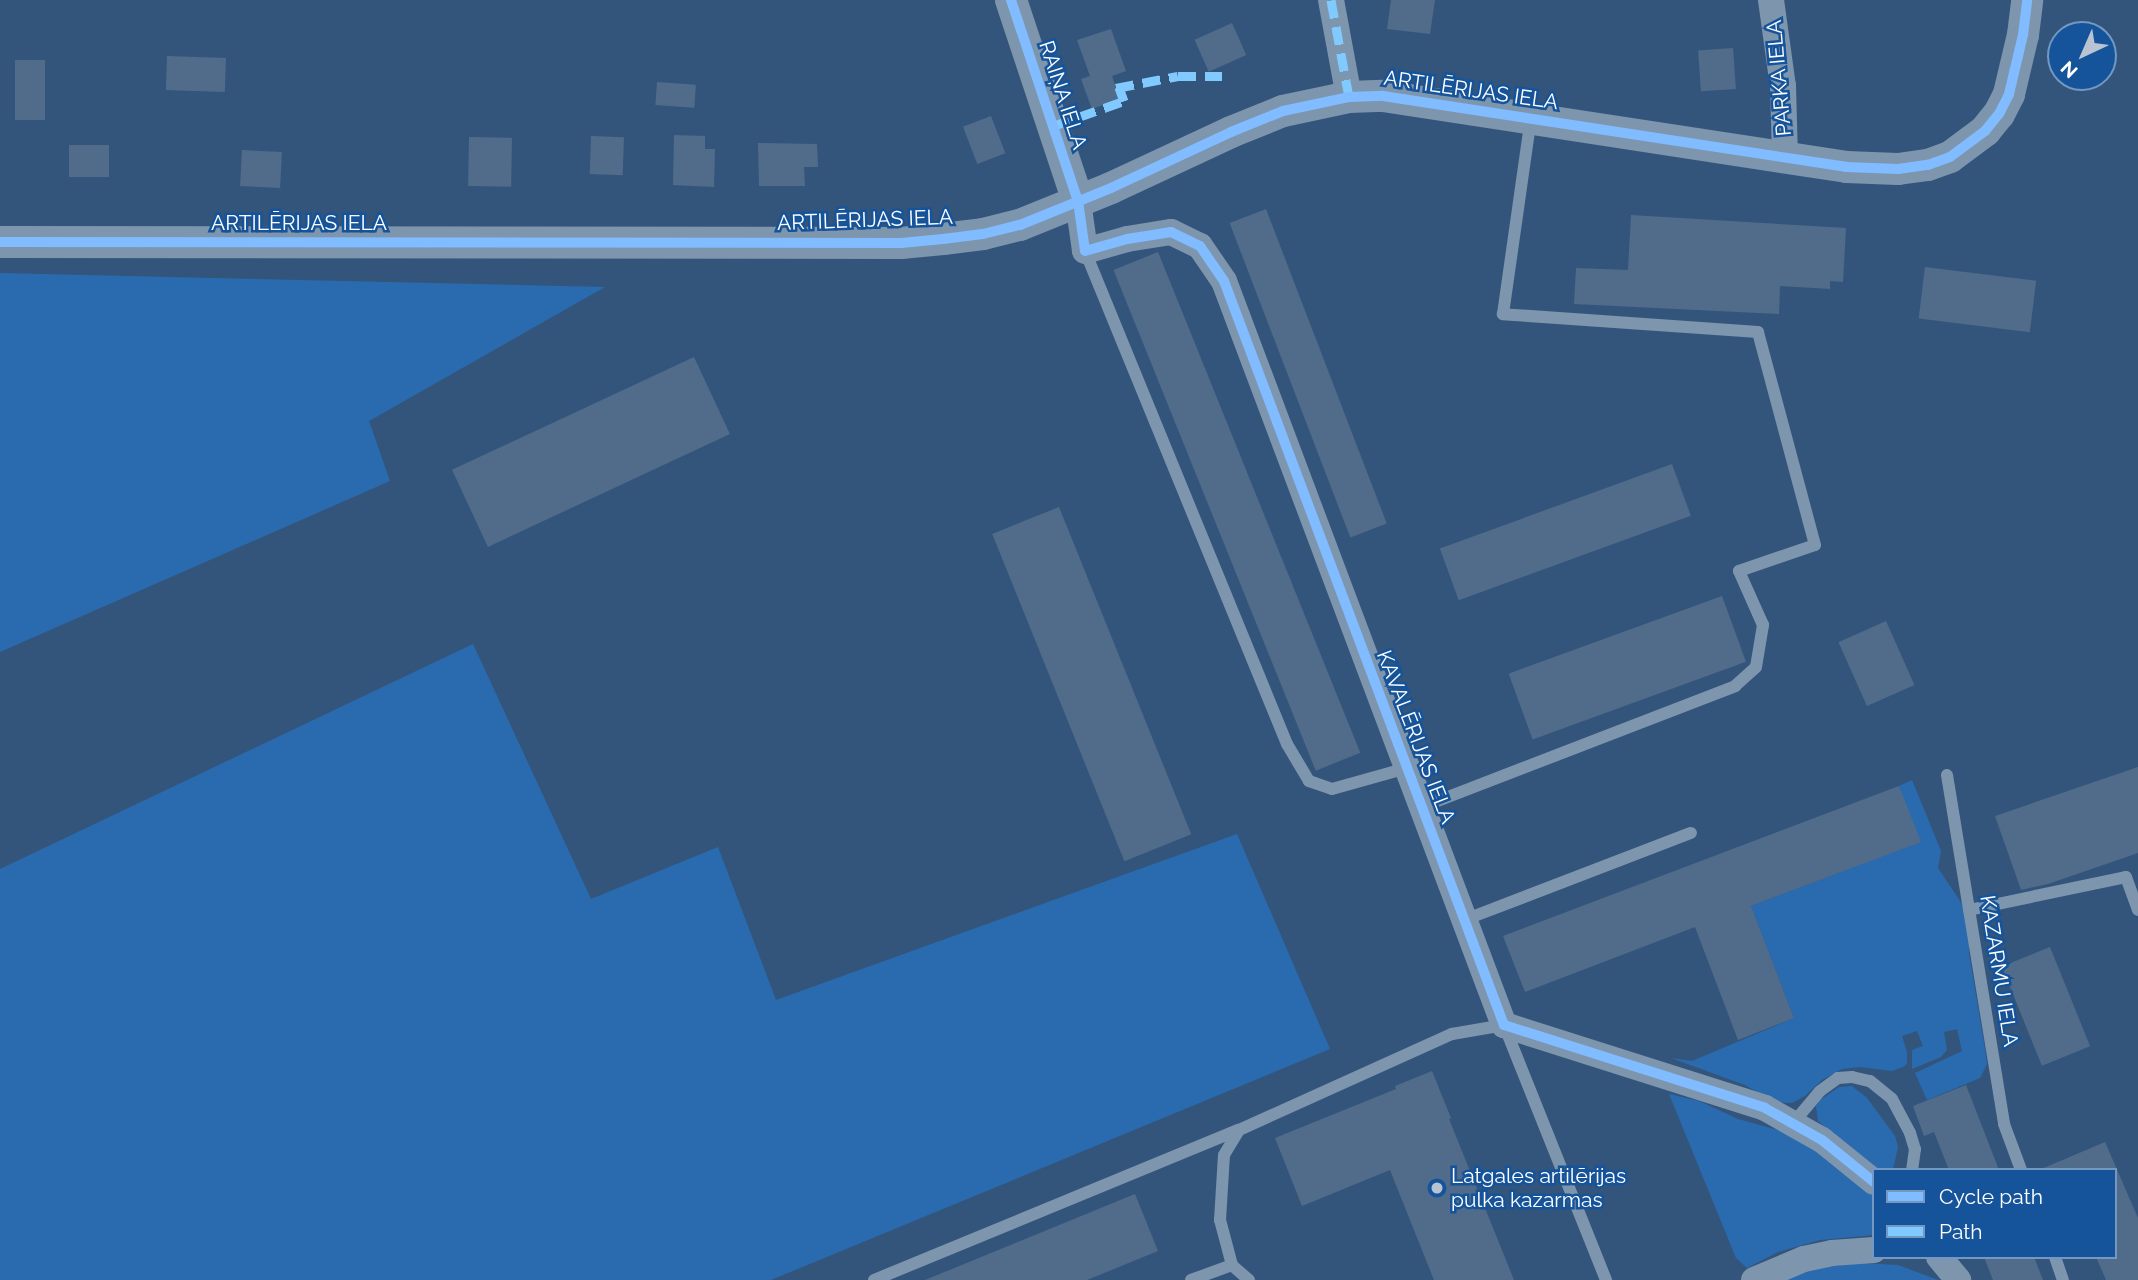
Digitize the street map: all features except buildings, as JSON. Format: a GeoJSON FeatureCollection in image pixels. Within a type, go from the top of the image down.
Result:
{"type":"FeatureCollection","features":[{"type":"Feature","properties":{"kind":"street","name":"RAIŅA IELA"},"geometry":{"type":"LineString","coordinates":[[1011,0],[1078,201]]}},
{"type":"Feature","properties":{"kind":"street"},"geometry":{"type":"LineString","coordinates":[[1331,0],[1349,97]]}},
{"type":"Feature","properties":{"kind":"street","name":"PARKA IELA"},"geometry":{"type":"LineString","coordinates":[[1771,0],[1783,86],[1785,156]]}},
{"type":"Feature","properties":{"kind":"street","name":"ARTILĒRIJAS IELA"},"geometry":{"type":"LineString","coordinates":[[0,242],[901,243],[984,234],[1020,225],[1283,111],[1349,97],[1383,96],[1846,167],[1898,169],[1928,165],[1950,157],[1968,145],[1999,114],[2009,94],[2023,36],[2027,0]]}},
{"type":"Feature","properties":{"kind":"street"},"geometry":{"type":"LineString","coordinates":[[1078,201],[1085,251]]}},
{"type":"Feature","properties":{"kind":"street","name":"KAVALĒRIJAS IELA"},"geometry":{"type":"LineString","coordinates":[[1085,251],[1127,239],[1171,232],[1200,246],[1224,281],[1504,1025]]}},
{"type":"Feature","properties":{"kind":"street"},"geometry":{"type":"LineString","coordinates":[[1504,1025],[1765,1108],[1794,1122],[1850,1161],[1872,1180]]}},
{"type":"Feature","properties":{"kind":"street"},"geometry":{"type":"LineString","coordinates":[[1755,1280],[1804,1259],[1832,1253],[1872,1250]]}},
{"type":"Feature","properties":{"kind":"lane"},"geometry":{"type":"LineString","coordinates":[[1422,807],[1735,686],[1756,667],[1763,625],[1739,571],[1815,545],[1758,332],[1503,314],[1531,117]]}},
{"type":"Feature","properties":{"kind":"lane"},"geometry":{"type":"LineString","coordinates":[[1085,251],[1287,744],[1309,781],[1332,789],[1407,768]]}},
{"type":"Feature","properties":{"kind":"lane","name":"KAZARMU IELA"},"geometry":{"type":"LineString","coordinates":[[1947,775],[2004,1124],[2020,1168]]}},
{"type":"Feature","properties":{"kind":"lane"},"geometry":{"type":"LineString","coordinates":[[1464,920],[1692,833]]}},
{"type":"Feature","properties":{"kind":"lane"},"geometry":{"type":"LineString","coordinates":[[1969,910],[2126,877],[2138,910]]}},
{"type":"Feature","properties":{"kind":"lane"},"geometry":{"type":"LineString","coordinates":[[874,1280],[1239,1130],[1452,1034],[1504,1025],[1606,1280]]}},
{"type":"Feature","properties":{"kind":"lane"},"geometry":{"type":"LineString","coordinates":[[1794,1122],[1819,1091],[1838,1078],[1852,1077],[1870,1081],[1892,1099],[1910,1133],[1915,1149],[1912,1168]]}},
{"type":"Feature","properties":{"kind":"lane"},"geometry":{"type":"LineString","coordinates":[[1239,1130],[1224,1155],[1220,1220],[1231,1265],[1249,1280]]}},
{"type":"Feature","properties":{"kind":"lane"},"geometry":{"type":"LineString","coordinates":[[2056,1259],[2063,1280]]}},
{"type":"Feature","properties":{"kind":"lane"},"geometry":{"type":"LineString","coordinates":[[1191,1280],[1231,1265]]}},
{"type":"Feature","properties":{"kind":"shaded area"},"geometry":{"type":"Polygon","coordinates":[[[0,273],[605,287],[369,421],[390,481],[0,652],[0,273]]]}},
{"type":"Feature","properties":{"kind":"shaded area"},"geometry":{"type":"Polygon","coordinates":[[[473,644],[591,899],[718,847],[776,1000],[1237,834],[1330,1049],[771,1280],[0,1280],[0,869],[473,644]]]}},
{"type":"Feature","properties":{"kind":"shaded area"},"geometry":{"type":"Polygon","coordinates":[[[1912,780],[1941,851],[1938,868],[1966,910],[1969,953],[1987,1064],[1980,1078],[1927,1100],[1915,1073],[1962,1051],[1957,1029],[1944,1032],[1947,1050],[1941,1057],[1912,1069],[1912,1050],[1923,1046],[1917,1031],[1902,1036],[1907,1052],[1907,1064],[1903,1067],[1892,1071],[1860,1067],[1842,1069],[1822,1080],[1805,1096],[1792,1103],[1775,1102],[1745,1085],[1671,1058],[1692,1061],[1794,1018],[1751,906],[1920,842],[1899,786],[1912,780]]]}},
{"type":"Feature","properties":{"kind":"shaded area"},"geometry":{"type":"Polygon","coordinates":[[[1852,1086],[1867,1098],[1895,1136],[1898,1147],[1893,1168],[1874,1168],[1818,1121],[1816,1106],[1839,1087],[1852,1086]]]}},
{"type":"Feature","properties":{"kind":"shaded area"},"geometry":{"type":"Polygon","coordinates":[[[1669,1094],[1699,1101],[1738,1119],[1778,1130],[1807,1143],[1872,1194],[1872,1235],[1820,1240],[1778,1252],[1747,1268],[1736,1258],[1669,1094]]]}},
{"type":"Feature","properties":{"kind":"shaded area"},"geometry":{"type":"Polygon","coordinates":[[[1860,1263],[1898,1265],[1938,1280],[1783,1280],[1819,1268],[1860,1263]]]}},
{"type":"Feature","properties":{"kind":"marked path"},"geometry":{"type":"LineString","coordinates":[[1331,0],[1349,97]]}},
{"type":"Feature","properties":{"kind":"marked path"},"geometry":{"type":"LineString","coordinates":[[1116,88],[1178,76],[1222,76]]}},
{"type":"Feature","properties":{"kind":"marked path"},"geometry":{"type":"LineString","coordinates":[[1053,126],[1124,101],[1119,87]]}},
{"type":"Feature","properties":{"kind":"cycle path"},"geometry":{"type":"LineString","coordinates":[[1011,0],[1078,201],[1085,251],[1127,239],[1171,232],[1200,246],[1224,281],[1504,1025],[1765,1108],[1822,1140],[1872,1180]]}},
{"type":"Feature","properties":{"kind":"cycle path"},"geometry":{"type":"LineString","coordinates":[[0,242],[901,243],[943,239],[983,234],[1020,225],[1111,188],[1283,111],[1349,97],[1383,96],[1846,167],[1898,169],[1928,165],[1950,157],[1985,131],[1999,114],[2009,94],[2023,35],[2027,0]]}},
{"type":"Feature","properties":{"kind":"place","name":"Latgales artilērijas pulka kazarmas"},"geometry":{"type":"Point","coordinates":[1437,1188]}}]}
